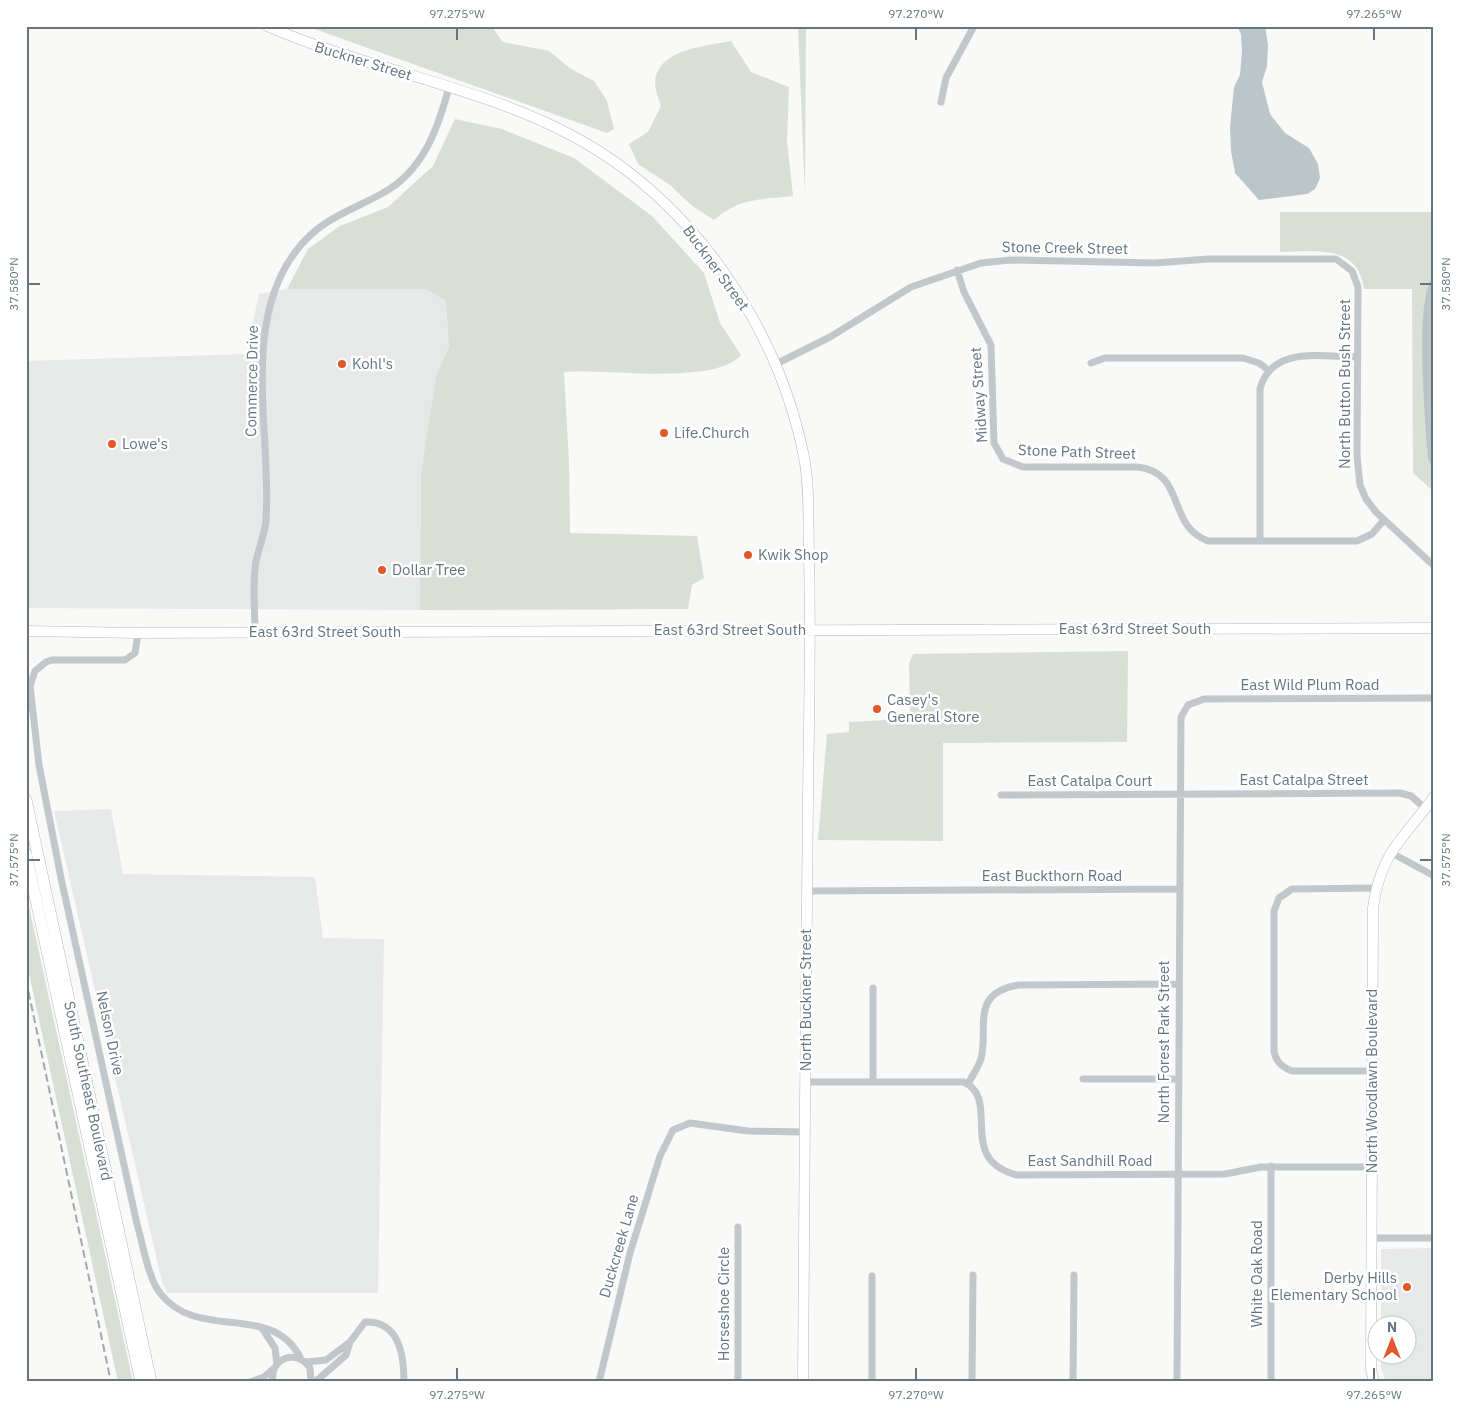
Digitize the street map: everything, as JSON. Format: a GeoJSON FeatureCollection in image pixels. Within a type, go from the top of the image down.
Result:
{"type":"FeatureCollection","features":[{"type":"Feature","properties":{"kind":"main road","name":"Buckner Street"},"geometry":{"type":"LineString","coordinates":[[267,26],[324,49],[498,103],[546,122],[614,161],[650,190],[705,248],[739,295],[774,364],[801,445],[806,476],[810,618]]}},
{"type":"Feature","properties":{"kind":"main road","name":"North Buckner Street"},"geometry":{"type":"LineString","coordinates":[[803,1382],[810,618]]}},
{"type":"Feature","properties":{"kind":"main road","name":"East 63rd Street South"},"geometry":{"type":"LineString","coordinates":[[26,631],[138,633],[1434,628]]}},
{"type":"Feature","properties":{"kind":"main road","name":"North Woodlawn Boulevard"},"geometry":{"type":"LineString","coordinates":[[1374,1382],[1371,1369],[1372,917],[1377,888],[1390,852],[1434,797]]}},
{"type":"Feature","properties":{"kind":"main road","name":"South Southeast Boulevard"},"geometry":{"type":"LineString","coordinates":[[26,800],[151,1382]]}},
{"type":"Feature","properties":{"kind":"main road","name":"South Southeast Boulevard"},"geometry":{"type":"LineString","coordinates":[[26,854],[141,1382]]}},
{"type":"Feature","properties":{"kind":"street"},"geometry":{"type":"LineString","coordinates":[[941,102],[946,78],[974,26]]}},
{"type":"Feature","properties":{"kind":"street","name":"Commerce Drive"},"geometry":{"type":"LineString","coordinates":[[255,632],[254,577],[266,520],[264,363],[266,317],[272,298],[286,265],[316,229],[341,212],[389,190],[411,172],[430,142],[449,87]]}},
{"type":"Feature","properties":{"kind":"street","name":"Stone Creek Street"},"geometry":{"type":"LineString","coordinates":[[774,364],[830,336],[911,287],[956,270],[982,263],[1010,260],[1155,263],[1208,259],[1330,258],[1348,265]]}},
{"type":"Feature","properties":{"kind":"street","name":"North Button Bush Street"},"geometry":{"type":"LineString","coordinates":[[1348,265],[1355,275],[1358,287],[1357,456],[1360,485],[1366,499],[1384,520],[1434,566]]}},
{"type":"Feature","properties":{"kind":"street","name":"Midway Street"},"geometry":{"type":"LineString","coordinates":[[956,270],[964,292],[991,345],[994,443],[1005,461]]}},
{"type":"Feature","properties":{"kind":"street"},"geometry":{"type":"LineString","coordinates":[[1260,541],[1260,389],[1268,370],[1286,358],[1358,357]]}},
{"type":"Feature","properties":{"kind":"street"},"geometry":{"type":"LineString","coordinates":[[1092,363],[1104,358],[1243,358],[1259,364],[1268,370]]}},
{"type":"Feature","properties":{"kind":"street","name":"Stone Path Street"},"geometry":{"type":"LineString","coordinates":[[1005,461],[1023,467],[1136,467],[1148,469],[1166,480],[1172,489],[1185,525],[1201,538],[1216,542],[1357,541],[1372,534],[1384,520]]}},
{"type":"Feature","properties":{"kind":"street","name":"Nelson Drive"},"geometry":{"type":"LineString","coordinates":[[138,633],[137,649],[130,658],[52,660],[38,668],[33,674],[30,693],[42,783],[138,1224],[154,1285],[168,1302],[189,1316],[217,1322],[252,1323],[273,1330],[296,1348],[304,1360]]}},
{"type":"Feature","properties":{"kind":"street","name":"East Wild Plum Road"},"geometry":{"type":"LineString","coordinates":[[1188,705],[1204,699],[1434,698]]}},
{"type":"Feature","properties":{"kind":"street","name":"North Forest Park Street"},"geometry":{"type":"LineString","coordinates":[[1176,1382],[1180,719],[1188,705]]}},
{"type":"Feature","properties":{"kind":"street","name":"East Catalpa Street"},"geometry":{"type":"LineString","coordinates":[[1179,794],[1400,793],[1411,796],[1425,808]]}},
{"type":"Feature","properties":{"kind":"street","name":"East Catalpa Court"},"geometry":{"type":"LineString","coordinates":[[1001,795],[1179,794]]}},
{"type":"Feature","properties":{"kind":"street"},"geometry":{"type":"LineString","coordinates":[[1390,852],[1434,876]]}},
{"type":"Feature","properties":{"kind":"street"},"geometry":{"type":"LineString","coordinates":[[1372,1071],[1292,1071],[1277,1061],[1274,1052],[1274,911],[1279,898],[1292,889],[1377,888]]}},
{"type":"Feature","properties":{"kind":"street","name":"East Buckthorn Road"},"geometry":{"type":"LineString","coordinates":[[807,891],[1179,890]]}},
{"type":"Feature","properties":{"kind":"street"},"geometry":{"type":"LineString","coordinates":[[806,1082],[959,1080],[968,1084],[981,1059],[983,1015],[990,1001],[1001,991],[1019,985],[1178,984]]}},
{"type":"Feature","properties":{"kind":"street"},"geometry":{"type":"LineString","coordinates":[[874,988],[874,1081]]}},
{"type":"Feature","properties":{"kind":"street"},"geometry":{"type":"LineString","coordinates":[[1083,1078],[1178,1079]]}},
{"type":"Feature","properties":{"kind":"street","name":"East Sandhill Road"},"geometry":{"type":"LineString","coordinates":[[968,1084],[974,1089],[980,1102],[981,1134],[985,1152],[996,1165],[1017,1175],[1225,1174],[1271,1166],[1372,1167]]}},
{"type":"Feature","properties":{"kind":"street","name":"Duckcreek Lane"},"geometry":{"type":"LineString","coordinates":[[600,1382],[630,1253],[660,1156],[671,1133],[682,1125],[694,1123],[748,1131],[805,1132]]}},
{"type":"Feature","properties":{"kind":"street","name":"White Oak Road"},"geometry":{"type":"LineString","coordinates":[[1270,1382],[1271,1166]]}},
{"type":"Feature","properties":{"kind":"street","name":"Horseshoe Circle"},"geometry":{"type":"LineString","coordinates":[[738,1227],[738,1382]]}},
{"type":"Feature","properties":{"kind":"street"},"geometry":{"type":"LineString","coordinates":[[1372,1238],[1434,1238]]}},
{"type":"Feature","properties":{"kind":"street"},"geometry":{"type":"LineString","coordinates":[[972,1382],[973,1275]]}},
{"type":"Feature","properties":{"kind":"street"},"geometry":{"type":"LineString","coordinates":[[1072,1382],[1074,1275]]}},
{"type":"Feature","properties":{"kind":"street"},"geometry":{"type":"LineString","coordinates":[[872,1276],[872,1382]]}},
{"type":"Feature","properties":{"kind":"street"},"geometry":{"type":"LineString","coordinates":[[250,1382],[264,1377],[288,1357],[304,1360],[326,1360],[350,1342],[365,1322],[386,1328],[400,1343],[404,1354],[404,1382]]}},
{"type":"Feature","properties":{"kind":"street"},"geometry":{"type":"LineString","coordinates":[[262,1327],[275,1348],[273,1382]]}},
{"type":"Feature","properties":{"kind":"street"},"geometry":{"type":"LineString","coordinates":[[313,1382],[346,1355],[350,1342]]}},
{"type":"Feature","properties":{"kind":"street"},"geometry":{"type":"LineString","coordinates":[[304,1360],[312,1374],[313,1382]]}},
{"type":"Feature","properties":{"kind":"shaded area"},"geometry":{"type":"Polygon","coordinates":[[[306,26],[491,26],[503,42],[549,51],[571,69],[594,81],[607,101],[614,129],[607,133],[306,26]]]}},
{"type":"Feature","properties":{"kind":"shaded area"},"geometry":{"type":"Polygon","coordinates":[[[798,26],[806,26],[805,195],[798,26]]]}},
{"type":"Feature","properties":{"kind":"shaded area"},"geometry":{"type":"Polygon","coordinates":[[[1237,26],[1265,26],[1268,45],[1267,66],[1262,82],[1270,114],[1285,133],[1309,148],[1318,164],[1320,178],[1315,189],[1307,194],[1259,200],[1235,173],[1231,151],[1230,127],[1234,87],[1240,75],[1242,51],[1241,34],[1237,26]]]}},
{"type":"Feature","properties":{"kind":"shaded area"},"geometry":{"type":"Polygon","coordinates":[[[731,41],[751,72],[789,87],[787,141],[793,196],[761,199],[741,204],[732,207],[714,220],[691,205],[670,185],[638,164],[629,144],[648,132],[661,106],[656,91],[656,76],[668,59],[688,50],[731,41]]]}},
{"type":"Feature","properties":{"kind":"shaded area"},"geometry":{"type":"Polygon","coordinates":[[[455,119],[502,129],[574,158],[652,216],[704,273],[720,323],[741,355],[728,364],[708,370],[684,373],[564,372],[569,463],[570,533],[697,536],[704,578],[692,585],[688,609],[420,610],[421,472],[436,376],[449,347],[446,301],[426,289],[287,289],[308,249],[340,226],[388,207],[433,166],[455,119]]]}},
{"type":"Feature","properties":{"kind":"shaded area"},"geometry":{"type":"Polygon","coordinates":[[[1280,212],[1434,212],[1434,492],[1413,473],[1412,289],[1364,289],[1360,274],[1353,264],[1344,257],[1333,253],[1307,251],[1280,252],[1280,212]]]}},
{"type":"Feature","properties":{"kind":"shaded area"},"geometry":{"type":"Polygon","coordinates":[[[1434,276],[1434,470],[1428,459],[1423,392],[1422,334],[1428,289],[1434,276]]]}},
{"type":"Feature","properties":{"kind":"shaded area"},"geometry":{"type":"Polygon","coordinates":[[[287,289],[426,289],[446,301],[449,347],[436,376],[421,472],[420,610],[26,608],[26,361],[246,354],[259,294],[287,289]]]}},
{"type":"Feature","properties":{"kind":"shaded area"},"geometry":{"type":"Polygon","coordinates":[[[1128,651],[1127,742],[943,743],[943,841],[818,840],[827,734],[849,732],[849,722],[905,719],[910,715],[909,664],[913,654],[1128,651]]]}},
{"type":"Feature","properties":{"kind":"shaded area"},"geometry":{"type":"Polygon","coordinates":[[[111,809],[123,874],[315,877],[323,938],[384,939],[378,1293],[167,1293],[162,1282],[54,811],[111,809]]]}},
{"type":"Feature","properties":{"kind":"shaded area"},"geometry":{"type":"Polygon","coordinates":[[[26,893],[133,1382],[118,1382],[26,960],[26,893]]]}},
{"type":"Feature","properties":{"kind":"shaded area","name":"Derby Hills Elementary School"},"geometry":{"type":"Polygon","coordinates":[[[1434,1248],[1434,1382],[1386,1382],[1381,1366],[1418,1366],[1418,1316],[1381,1316],[1381,1249],[1434,1248]]]}},
{"type":"Feature","properties":{"kind":"railway"},"geometry":{"type":"LineString","coordinates":[[26,980],[111,1382]]}},
{"type":"Feature","properties":{"kind":"place","name":"Kohl's"},"geometry":{"type":"Point","coordinates":[342,364]}},
{"type":"Feature","properties":{"kind":"place","name":"Life.Church"},"geometry":{"type":"Point","coordinates":[664,433]}},
{"type":"Feature","properties":{"kind":"place","name":"Lowe's"},"geometry":{"type":"Point","coordinates":[112,444]}},
{"type":"Feature","properties":{"kind":"place","name":"Kwik Shop"},"geometry":{"type":"Point","coordinates":[748,555]}},
{"type":"Feature","properties":{"kind":"place","name":"Dollar Tree"},"geometry":{"type":"Point","coordinates":[382,570]}},
{"type":"Feature","properties":{"kind":"place","name":"Casey's General Store"},"geometry":{"type":"Point","coordinates":[877,709]}},
{"type":"Feature","properties":{"kind":"place","name":"Derby Hills Elementary School"},"geometry":{"type":"Point","coordinates":[1407,1287]}}]}
